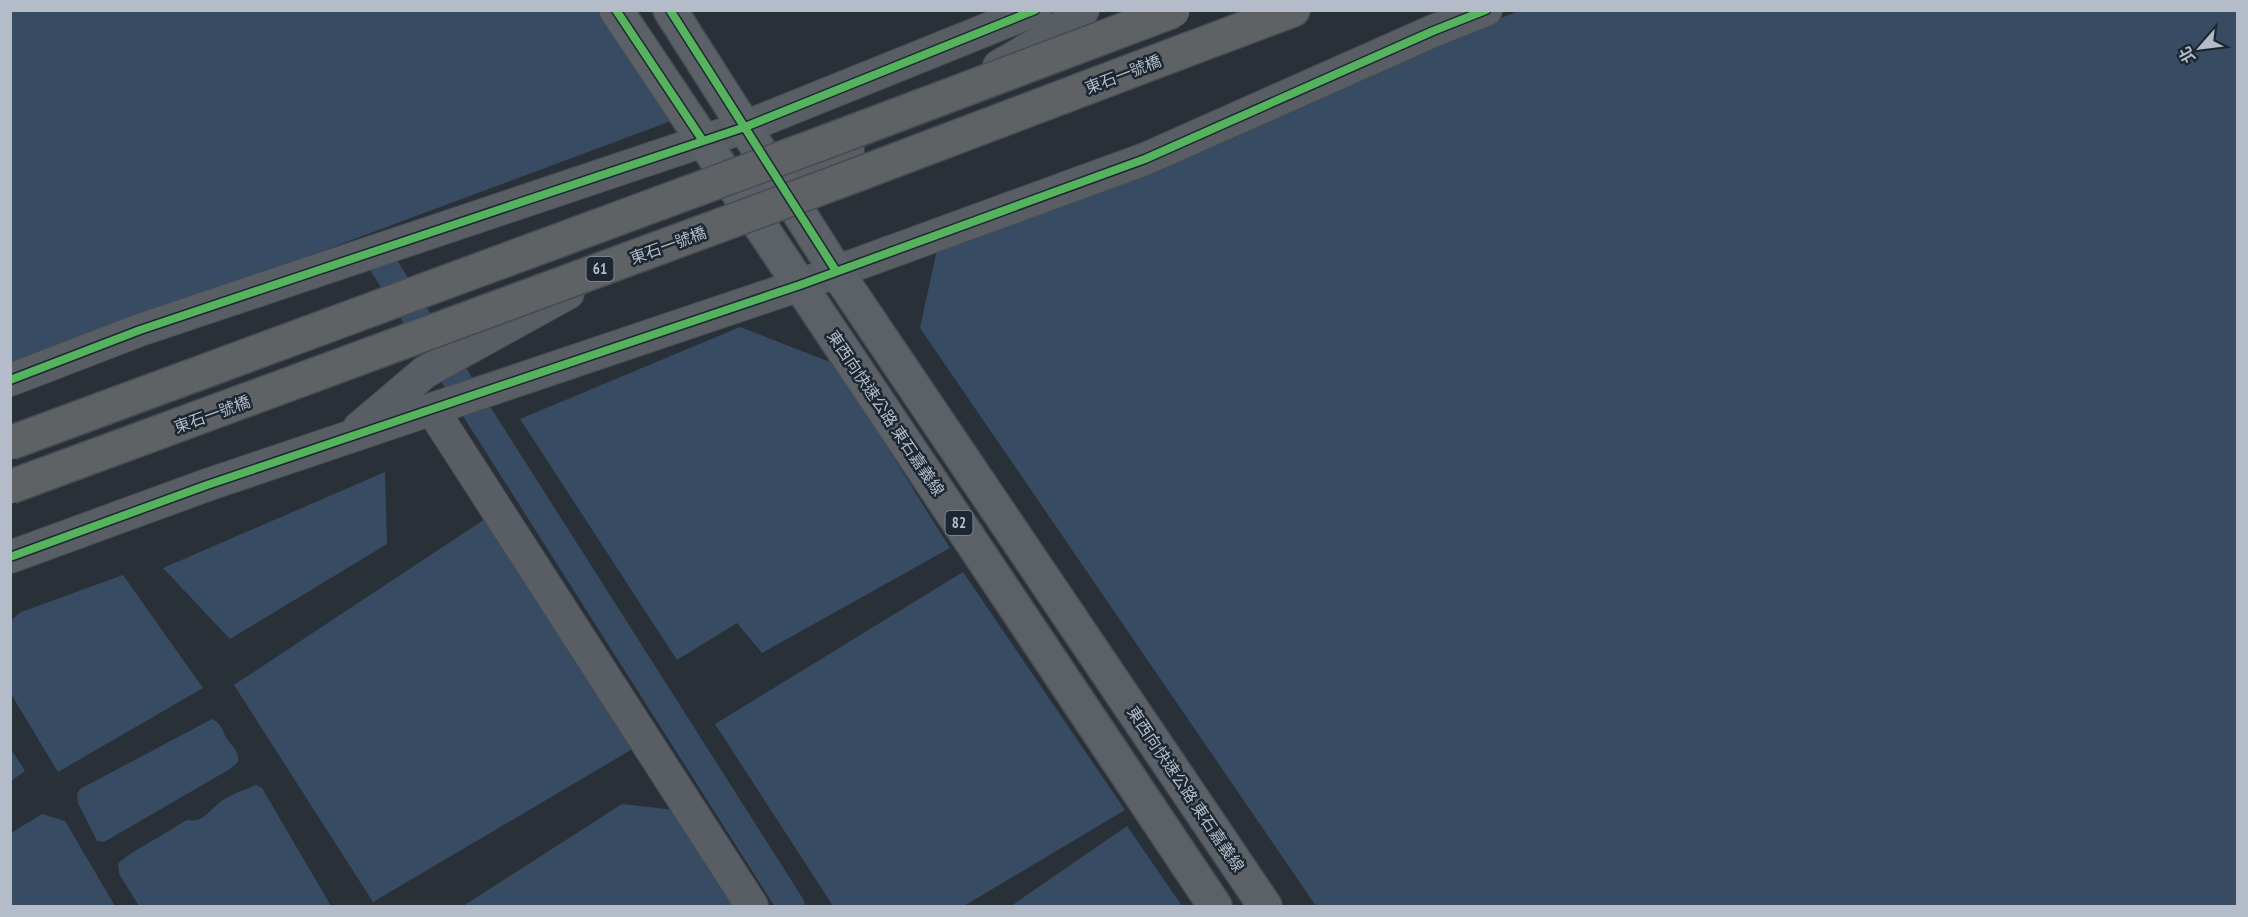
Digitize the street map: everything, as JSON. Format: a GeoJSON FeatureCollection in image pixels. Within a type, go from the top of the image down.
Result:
{"type":"FeatureCollection","features":[{"type":"Feature","properties":{"kind":"highway","name":"東石一號橋"},"geometry":{"type":"LineString","coordinates":[[10,487],[843,180],[1293,10]]}},
{"type":"Feature","properties":{"kind":"highway"},"geometry":{"type":"LineString","coordinates":[[10,443],[1173,11]]}},
{"type":"Feature","properties":{"kind":"main road","name":"東西向快速公路 東石嘉義線"},"geometry":{"type":"LineString","coordinates":[[616,10],[1215,906]]}},
{"type":"Feature","properties":{"kind":"main road","name":"東西向快速公路 東石嘉義線"},"geometry":{"type":"LineString","coordinates":[[670,10],[836,271],[1266,906]]}},
{"type":"Feature","properties":{"kind":"street"},"geometry":{"type":"LineString","coordinates":[[10,380],[152,327],[745,127],[1035,10]]}},
{"type":"Feature","properties":{"kind":"street"},"geometry":{"type":"LineString","coordinates":[[347,438],[425,372],[561,295],[749,209],[777,178],[867,143],[1044,40],[1083,10]]}},
{"type":"Feature","properties":{"kind":"street"},"geometry":{"type":"LineString","coordinates":[[10,557],[207,485],[801,285],[1145,159],[1433,31],[1486,10]]}},
{"type":"Feature","properties":{"kind":"street"},"geometry":{"type":"LineString","coordinates":[[432,409],[752,906]]}},
{"type":"Feature","properties":{"kind":"water"},"geometry":{"type":"Polygon","coordinates":[[[11,11],[600,11],[671,121],[11,367],[11,11]]]}},
{"type":"Feature","properties":{"kind":"water"},"geometry":{"type":"Polygon","coordinates":[[[1519,11],[2237,11],[2237,906],[1316,906],[920,328],[940,236],[1519,11]]]}},
{"type":"Feature","properties":{"kind":"water"},"geometry":{"type":"Polygon","coordinates":[[[740,327],[835,364],[950,548],[762,653],[737,623],[677,660],[520,419],[740,327]]]}},
{"type":"Feature","properties":{"kind":"water"},"geometry":{"type":"Polygon","coordinates":[[[385,472],[387,544],[230,639],[163,568],[385,472]]]}},
{"type":"Feature","properties":{"kind":"water"},"geometry":{"type":"Polygon","coordinates":[[[488,517],[636,747],[373,902],[234,685],[488,517]]]}},
{"type":"Feature","properties":{"kind":"water"},"geometry":{"type":"Polygon","coordinates":[[[963,572],[1125,810],[964,906],[833,906],[715,724],[963,572]]]}},
{"type":"Feature","properties":{"kind":"water"},"geometry":{"type":"Polygon","coordinates":[[[123,575],[203,688],[58,772],[11,694],[11,620],[21,612],[123,575]]]}},
{"type":"Feature","properties":{"kind":"water"},"geometry":{"type":"Polygon","coordinates":[[[212,719],[220,725],[235,749],[238,762],[230,769],[104,842],[97,841],[78,803],[77,794],[80,789],[212,719]]]}},
{"type":"Feature","properties":{"kind":"water"},"geometry":{"type":"Polygon","coordinates":[[[11,749],[25,771],[10,781],[11,749]]]}},
{"type":"Feature","properties":{"kind":"water"},"geometry":{"type":"Polygon","coordinates":[[[256,785],[262,788],[331,906],[139,906],[119,874],[118,863],[187,820],[202,818],[224,799],[256,785]]]}},
{"type":"Feature","properties":{"kind":"water"},"geometry":{"type":"Polygon","coordinates":[[[622,804],[675,810],[738,906],[463,906],[622,804]]]}},
{"type":"Feature","properties":{"kind":"water"},"geometry":{"type":"Polygon","coordinates":[[[42,814],[65,821],[115,906],[11,906],[11,833],[42,814]]]}},
{"type":"Feature","properties":{"kind":"water"},"geometry":{"type":"Polygon","coordinates":[[[1127,826],[1182,906],[1011,906],[1127,826]]]}},
{"type":"Feature","properties":{"kind":"waterway"},"geometry":{"type":"LineString","coordinates":[[384,266],[436,348]]}},
{"type":"Feature","properties":{"kind":"waterway"},"geometry":{"type":"LineString","coordinates":[[453,374],[459,383]]}},
{"type":"Feature","properties":{"kind":"waterway"},"geometry":{"type":"LineString","coordinates":[[477,412],[791,906]]}},
{"type":"Feature","properties":{"kind":"cycle path"},"geometry":{"type":"LineString","coordinates":[[616,10],[703,141]]}},
{"type":"Feature","properties":{"kind":"cycle path"},"geometry":{"type":"LineString","coordinates":[[670,10],[836,271]]}},
{"type":"Feature","properties":{"kind":"cycle path"},"geometry":{"type":"LineString","coordinates":[[10,380],[140,330],[745,127],[1035,10]]}},
{"type":"Feature","properties":{"kind":"cycle path"},"geometry":{"type":"LineString","coordinates":[[10,557],[207,485],[800,285],[1145,159],[1433,31],[1486,10]]}}]}
